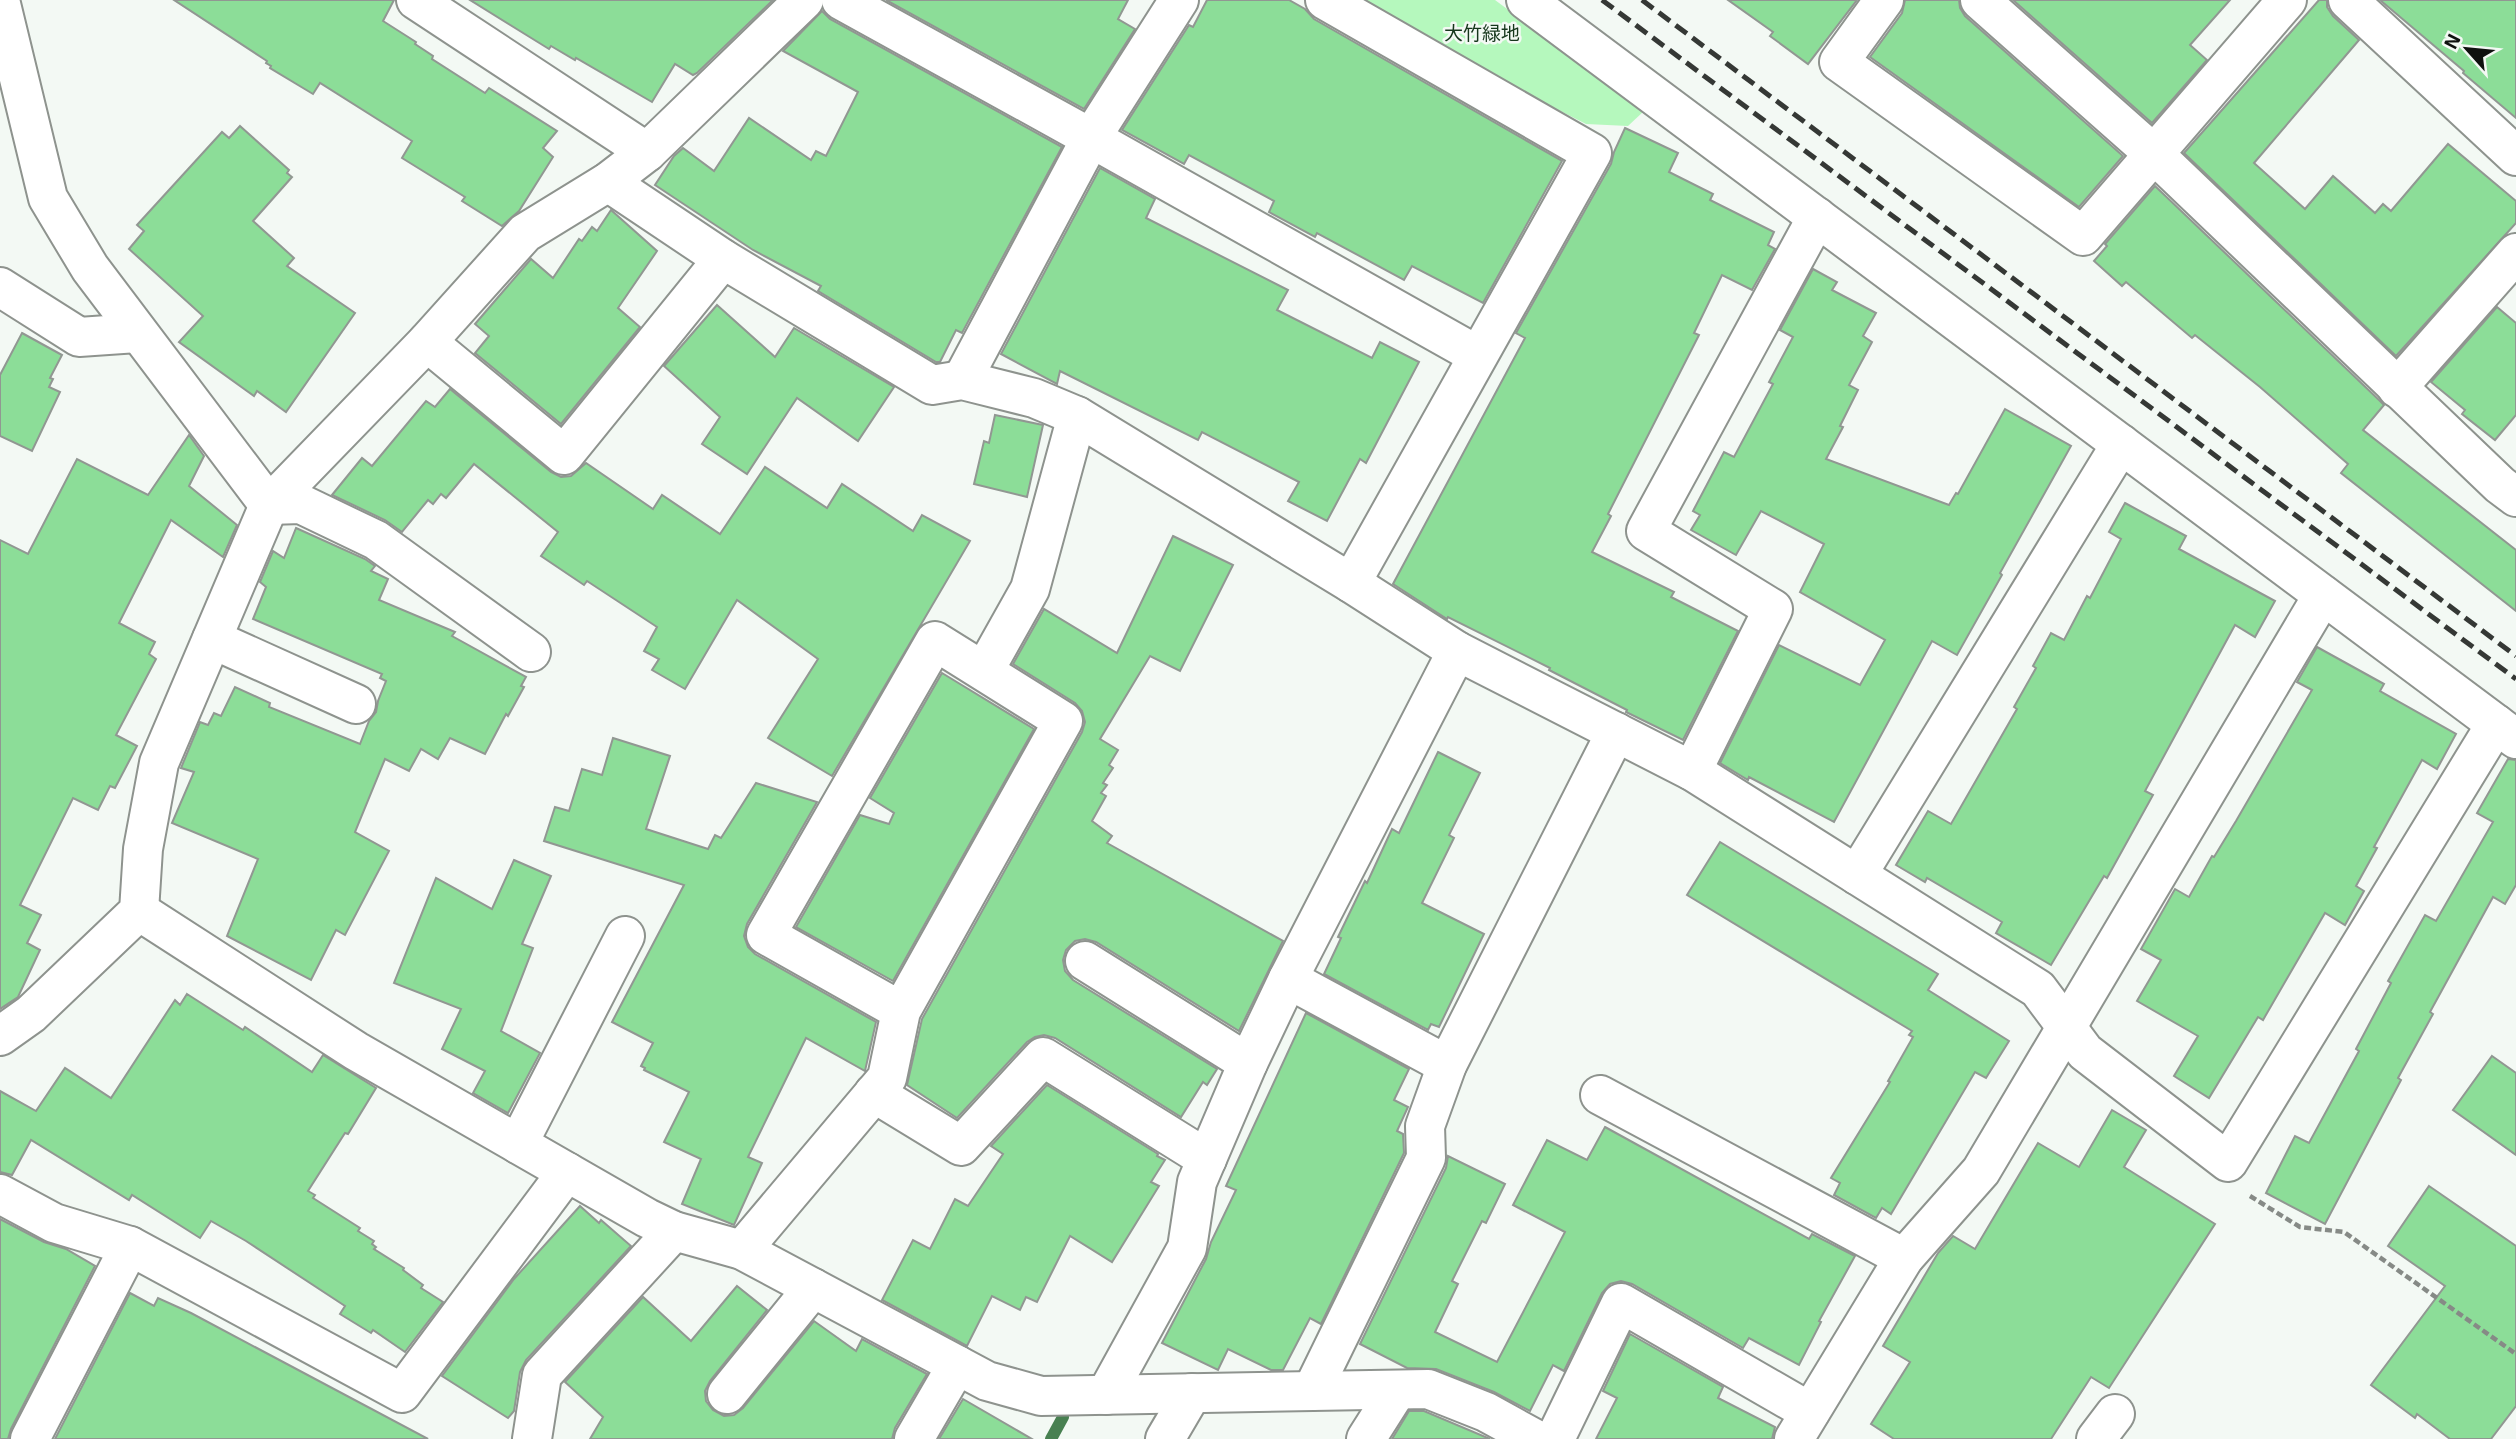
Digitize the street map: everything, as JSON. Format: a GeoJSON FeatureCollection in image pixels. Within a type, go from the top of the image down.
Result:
{"type":"FeatureCollection","features":[{"type":"Feature","properties":{"kind":"street"},"geometry":{"type":"LineString","coordinates":[[0,0],[48,198],[90,268],[269,505]]}},
{"type":"Feature","properties":{"kind":"street"},"geometry":{"type":"LineString","coordinates":[[416,0],[647,152]]}},
{"type":"Feature","properties":{"kind":"street"},"geometry":{"type":"LineString","coordinates":[[0,1036],[30,1014],[139,911],[143,849],[159,763],[269,505],[427,342],[525,233],[608,182],[647,152],[804,0]]}},
{"type":"Feature","properties":{"kind":"street"},"geometry":{"type":"LineString","coordinates":[[841,0],[1477,355]]}},
{"type":"Feature","properties":{"kind":"street"},"geometry":{"type":"LineString","coordinates":[[961,380],[1091,138],[1178,0]]}},
{"type":"Feature","properties":{"kind":"street"},"geometry":{"type":"LineString","coordinates":[[1325,0],[1592,153],[1351,583]]}},
{"type":"Feature","properties":{"kind":"street"},"geometry":{"type":"LineString","coordinates":[[608,182],[723,259],[932,385],[961,380],[1034,398],[1077,416],[1457,651],[1692,771],[2038,989],[2085,1052],[2228,1162],[2506,731],[1526,0]]}},
{"type":"Feature","properties":{"kind":"street"},"geometry":{"type":"LineString","coordinates":[[1884,0],[1839,62],[2083,236],[2287,0]]}},
{"type":"Feature","properties":{"kind":"street"},"geometry":{"type":"LineString","coordinates":[[1980,0],[2154,154],[2397,388],[2516,497]]}},
{"type":"Feature","properties":{"kind":"street"},"geometry":{"type":"LineString","coordinates":[[2348,0],[2516,156]]}},
{"type":"Feature","properties":{"kind":"street"},"geometry":{"type":"LineString","coordinates":[[1692,771],[1773,609],[1646,531],[1817,217]]}},
{"type":"Feature","properties":{"kind":"street"},"geometry":{"type":"LineString","coordinates":[[2397,388],[2516,253]]}},
{"type":"Feature","properties":{"kind":"street"},"geometry":{"type":"LineString","coordinates":[[427,342],[564,455],[723,259]]}},
{"type":"Feature","properties":{"kind":"street"},"geometry":{"type":"LineString","coordinates":[[0,287],[79,337],[137,333]]}},
{"type":"Feature","properties":{"kind":"street"},"geometry":{"type":"LineString","coordinates":[[984,671],[1030,589],[1077,416]]}},
{"type":"Feature","properties":{"kind":"street"},"geometry":{"type":"LineString","coordinates":[[1857,875],[2121,444]]}},
{"type":"Feature","properties":{"kind":"street"},"geometry":{"type":"LineString","coordinates":[[269,505],[302,505],[376,540],[531,652]]}},
{"type":"Feature","properties":{"kind":"street"},"geometry":{"type":"LineString","coordinates":[[1555,1439],[1620,1303],[1802,1426],[1904,1258],[1981,1171],[2323,595]]}},
{"type":"Feature","properties":{"kind":"street"},"geometry":{"type":"LineString","coordinates":[[212,639],[356,704]]}},
{"type":"Feature","properties":{"kind":"street"},"geometry":{"type":"LineString","coordinates":[[742,1250],[887,1078],[901,1011],[1063,721],[935,641],[766,935],[901,1011]]}},
{"type":"Feature","properties":{"kind":"street"},"geometry":{"type":"LineString","coordinates":[[1107,1395],[1186,1248],[1197,1182],[1248,1063],[1288,979],[1457,651]]}},
{"type":"Feature","properties":{"kind":"street"},"geometry":{"type":"LineString","coordinates":[[1312,1391],[1426,1158],[1425,1126],[1447,1065],[1616,732]]}},
{"type":"Feature","properties":{"kind":"street"},"geometry":{"type":"LineString","coordinates":[[139,911],[356,1051],[567,1172],[674,1231],[742,1250],[987,1381],[1041,1396],[1428,1389],[1486,1412],[1535,1439]]}},
{"type":"Feature","properties":{"kind":"street"},"geometry":{"type":"LineString","coordinates":[[518,1144],[625,936]]}},
{"type":"Feature","properties":{"kind":"street"},"geometry":{"type":"LineString","coordinates":[[1085,961],[1248,1063]]}},
{"type":"Feature","properties":{"kind":"street"},"geometry":{"type":"LineString","coordinates":[[1288,979],[1447,1065]]}},
{"type":"Feature","properties":{"kind":"street"},"geometry":{"type":"LineString","coordinates":[[874,1093],[961,1146],[1043,1057],[1207,1159]]}},
{"type":"Feature","properties":{"kind":"street"},"geometry":{"type":"LineString","coordinates":[[1600,1095],[1904,1258]]}},
{"type":"Feature","properties":{"kind":"street"},"geometry":{"type":"LineString","coordinates":[[0,1194],[54,1223],[130,1246],[402,1393],[567,1172]]}},
{"type":"Feature","properties":{"kind":"street"},"geometry":{"type":"LineString","coordinates":[[532,1439],[542,1375],[674,1231]]}},
{"type":"Feature","properties":{"kind":"street"},"geometry":{"type":"LineString","coordinates":[[30,1439],[130,1246]]}},
{"type":"Feature","properties":{"kind":"street"},"geometry":{"type":"LineString","coordinates":[[727,1394],[813,1288]]}},
{"type":"Feature","properties":{"kind":"street"},"geometry":{"type":"LineString","coordinates":[[914,1439],[957,1365]]}},
{"type":"Feature","properties":{"kind":"street"},"geometry":{"type":"LineString","coordinates":[[1366,1439],[1397,1390]]}},
{"type":"Feature","properties":{"kind":"street"},"geometry":{"type":"LineString","coordinates":[[1165,1439],[1192,1393]]}},
{"type":"Feature","properties":{"kind":"path"},"geometry":{"type":"LineString","coordinates":[[2228,1162],[2244,1193],[2300,1227],[2344,1232],[2516,1354]]}},
{"type":"Feature","properties":{"kind":"green space","name":"大竹緑地"},"geometry":{"type":"Polygon","coordinates":[[[1352,0],[1495,0],[1644,111],[1628,126],[1586,124],[1435,47],[1352,0]]]}},
{"type":"Feature","properties":{"kind":"building"},"geometry":{"type":"Polygon","coordinates":[[[174,0],[394,0],[383,21],[416,42],[415,44],[433,56],[432,59],[485,93],[489,88],[557,131],[543,148],[553,157],[519,211],[502,226],[462,201],[465,197],[402,158],[412,141],[320,83],[313,94],[270,68],[267,61],[174,0]]]}},
{"type":"Feature","properties":{"kind":"building"},"geometry":{"type":"Polygon","coordinates":[[[470,0],[773,0],[697,73],[693,75],[675,64],[652,102],[576,58],[575,60],[551,46],[549,49],[470,0]]]}},
{"type":"Feature","properties":{"kind":"building"},"geometry":{"type":"Polygon","coordinates":[[[886,0],[1128,0],[1118,19],[1135,29],[1084,109],[886,0]]]}},
{"type":"Feature","properties":{"kind":"building"},"geometry":{"type":"Polygon","coordinates":[[[1207,0],[1289,0],[1305,9],[1314,19],[1562,161],[1483,303],[1412,266],[1404,280],[1317,233],[1315,237],[1269,212],[1274,201],[1189,155],[1184,164],[1122,130],[1189,25],[1193,27],[1207,0]]]}},
{"type":"Feature","properties":{"kind":"building"},"geometry":{"type":"Polygon","coordinates":[[[1728,0],[1857,0],[1808,64],[1770,36],[1773,32],[1728,0]]]}},
{"type":"Feature","properties":{"kind":"building"},"geometry":{"type":"Polygon","coordinates":[[[1905,0],[1959,0],[1965,16],[2123,156],[2079,207],[1870,57],[1902,13],[1905,0]]]}},
{"type":"Feature","properties":{"kind":"building"},"geometry":{"type":"Polygon","coordinates":[[[2013,0],[2230,0],[2190,45],[2207,60],[2152,123],[2013,0]]]}},
{"type":"Feature","properties":{"kind":"building"},"geometry":{"type":"Polygon","coordinates":[[[2319,0],[2327,0],[2327,7],[2333,16],[2359,40],[2254,163],[2305,209],[2333,176],[2375,213],[2383,204],[2391,211],[2448,144],[2516,201],[2516,223],[2396,356],[2184,153],[2319,0]]]}},
{"type":"Feature","properties":{"kind":"building"},"geometry":{"type":"Polygon","coordinates":[[[2380,0],[2516,0],[2516,118],[2463,73],[2464,71],[2380,0]]]}},
{"type":"Feature","properties":{"kind":"building"},"geometry":{"type":"Polygon","coordinates":[[[822,11],[830,19],[1062,147],[962,333],[956,330],[940,362],[818,291],[821,286],[753,250],[655,185],[674,156],[683,148],[714,171],[749,118],[811,160],[816,151],[826,156],[858,92],[783,51],[822,11]]]}},
{"type":"Feature","properties":{"kind":"building"},"geometry":{"type":"Polygon","coordinates":[[[240,126],[289,170],[287,173],[292,177],[253,221],[294,258],[287,266],[355,313],[286,412],[257,391],[254,396],[179,342],[203,316],[129,249],[144,231],[137,225],[222,132],[229,138],[240,126]]]}},
{"type":"Feature","properties":{"kind":"building"},"geometry":{"type":"Polygon","coordinates":[[[1625,128],[1678,153],[1669,172],[1713,194],[1710,200],[1774,232],[1768,245],[1775,249],[1752,290],[1722,275],[1694,333],[1699,335],[1608,514],[1611,516],[1592,552],[1674,592],[1671,597],[1738,631],[1683,740],[1626,712],[1627,710],[1549,670],[1550,668],[1448,617],[1447,619],[1393,584],[1525,338],[1516,333],[1611,164],[1625,128]]]}},
{"type":"Feature","properties":{"kind":"building"},"geometry":{"type":"Polygon","coordinates":[[[1100,168],[1155,199],[1146,218],[1288,290],[1277,310],[1372,358],[1380,342],[1419,362],[1366,463],[1360,459],[1327,521],[1288,501],[1299,482],[1202,432],[1198,440],[1060,371],[1057,384],[1001,354],[1100,168]]]}},
{"type":"Feature","properties":{"kind":"building"},"geometry":{"type":"Polygon","coordinates":[[[2155,186],[2384,405],[2363,430],[2516,550],[2516,611],[2341,473],[2348,464],[2260,387],[2195,335],[2192,338],[2126,282],[2122,286],[2094,261],[2107,246],[2105,244],[2155,186]]]}},
{"type":"Feature","properties":{"kind":"building"},"geometry":{"type":"Polygon","coordinates":[[[611,210],[657,251],[618,308],[640,327],[561,424],[475,353],[489,336],[475,324],[531,259],[553,278],[579,239],[582,241],[592,227],[597,231],[611,210]]]}},
{"type":"Feature","properties":{"kind":"building"},"geometry":{"type":"Polygon","coordinates":[[[1813,269],[1837,282],[1832,290],[1876,313],[1863,336],[1872,342],[1849,385],[1858,390],[1826,459],[1949,505],[1956,493],[1958,494],[2005,409],[2071,446],[1957,655],[1932,641],[1834,822],[1749,777],[1748,780],[1720,763],[1779,645],[1860,685],[1885,640],[1800,592],[1824,544],[1761,511],[1736,555],[1691,530],[1700,515],[1693,511],[1724,452],[1734,457],[1773,384],[1769,382],[1793,337],[1780,330],[1813,269]]]}},
{"type":"Feature","properties":{"kind":"building"},"geometry":{"type":"Polygon","coordinates":[[[717,305],[775,357],[794,328],[894,387],[858,441],[797,398],[747,474],[702,444],[720,417],[664,366],[717,305]]]}},
{"type":"Feature","properties":{"kind":"building"},"geometry":{"type":"Polygon","coordinates":[[[2497,307],[2516,323],[2516,415],[2495,440],[2462,414],[2465,410],[2431,382],[2497,307]]]}},
{"type":"Feature","properties":{"kind":"building"},"geometry":{"type":"Polygon","coordinates":[[[22,333],[62,355],[50,378],[53,379],[49,387],[60,392],[32,451],[0,436],[0,375],[22,333]]]}},
{"type":"Feature","properties":{"kind":"building"},"geometry":{"type":"Polygon","coordinates":[[[450,389],[551,472],[561,477],[571,476],[586,463],[653,509],[662,495],[720,534],[765,467],[827,508],[842,484],[913,531],[922,515],[970,541],[832,776],[768,738],[818,659],[737,600],[685,689],[652,670],[659,659],[644,651],[657,627],[587,581],[584,585],[541,556],[558,532],[474,464],[446,498],[441,494],[433,504],[428,500],[402,532],[385,520],[332,495],[362,458],[372,466],[426,401],[435,407],[450,389]]]}},
{"type":"Feature","properties":{"kind":"building"},"geometry":{"type":"Polygon","coordinates":[[[995,415],[1043,425],[1027,497],[974,484],[984,441],[989,443],[995,415]]]}},
{"type":"Feature","properties":{"kind":"building"},"geometry":{"type":"Polygon","coordinates":[[[189,435],[204,456],[189,486],[237,525],[223,557],[171,520],[119,623],[155,642],[149,654],[156,659],[116,735],[137,746],[115,788],[110,786],[98,810],[73,798],[20,905],[41,915],[27,943],[40,950],[18,997],[0,1009],[0,540],[28,554],[77,459],[148,495],[189,435]]]}},
{"type":"Feature","properties":{"kind":"building"},"geometry":{"type":"Polygon","coordinates":[[[2125,503],[2186,536],[2179,549],[2275,601],[2255,637],[2235,625],[2145,791],[2153,795],[2107,878],[2104,876],[2051,965],[1996,933],[2002,922],[1927,878],[1925,882],[1896,865],[1928,811],[1951,824],[2017,709],[2014,707],[2036,668],[2033,666],[2051,633],[2064,640],[2087,596],[2090,598],[2121,539],[2109,532],[2125,503]]]}},
{"type":"Feature","properties":{"kind":"building"},"geometry":{"type":"Polygon","coordinates":[[[296,528],[375,566],[371,571],[388,579],[379,600],[455,632],[452,636],[526,677],[521,686],[524,687],[485,754],[450,738],[438,759],[421,749],[409,771],[385,759],[355,832],[389,851],[345,935],[336,930],[311,980],[227,936],[258,859],[172,823],[194,772],[181,768],[200,722],[208,725],[214,713],[221,716],[235,687],[270,703],[269,707],[360,744],[369,721],[376,712],[386,681],[380,678],[382,674],[253,619],[266,587],[260,582],[273,551],[284,558],[296,528]]]}},
{"type":"Feature","properties":{"kind":"building"},"geometry":{"type":"Polygon","coordinates":[[[1173,536],[1233,565],[1180,671],[1150,656],[1100,739],[1118,750],[1109,765],[1113,768],[1103,783],[1107,785],[1101,793],[1106,796],[1092,821],[1112,836],[1107,843],[1283,941],[1239,1031],[1096,942],[1085,939],[1075,941],[1066,950],[1063,960],[1065,971],[1073,980],[1217,1069],[1207,1085],[1203,1082],[1181,1117],[1055,1038],[1044,1035],[1027,1042],[957,1118],[907,1085],[922,1019],[1082,732],[1085,722],[1082,711],[1075,703],[1013,664],[1044,609],[1117,653],[1173,536]]]}},
{"type":"Feature","properties":{"kind":"building"},"geometry":{"type":"Polygon","coordinates":[[[2317,647],[2384,684],[2380,691],[2456,734],[2437,769],[2422,760],[2374,847],[2377,848],[2356,886],[2364,891],[2345,925],[2325,913],[2263,1020],[2258,1017],[2209,1098],[2174,1076],[2198,1036],[2137,1001],[2161,960],[2141,949],[2175,889],[2189,897],[2236,821],[2312,690],[2297,682],[2317,647]]]}},
{"type":"Feature","properties":{"kind":"building"},"geometry":{"type":"Polygon","coordinates":[[[942,673],[1034,729],[893,981],[796,927],[860,815],[889,824],[894,813],[870,798],[942,673]]]}},
{"type":"Feature","properties":{"kind":"building"},"geometry":{"type":"Polygon","coordinates":[[[613,738],[670,756],[646,829],[708,849],[715,835],[721,838],[756,783],[817,802],[747,924],[744,936],[748,947],[755,954],[876,1022],[865,1071],[806,1038],[748,1157],[762,1163],[734,1225],[682,1204],[701,1159],[664,1142],[689,1092],[644,1070],[641,1066],[653,1043],[612,1022],[684,885],[544,841],[555,807],[569,811],[582,769],[602,775],[613,738]]]}},
{"type":"Feature","properties":{"kind":"building"},"geometry":{"type":"Polygon","coordinates":[[[1438,752],[1480,773],[1449,835],[1454,838],[1422,903],[1484,934],[1439,1027],[1431,1024],[1428,1030],[1324,974],[1341,938],[1338,937],[1365,881],[1367,883],[1392,829],[1399,833],[1438,752]]]}},
{"type":"Feature","properties":{"kind":"building"},"geometry":{"type":"Polygon","coordinates":[[[2508,759],[2516,760],[2516,885],[2505,904],[2493,897],[2430,1012],[2433,1014],[2398,1078],[2401,1080],[2325,1224],[2266,1193],[2295,1136],[2309,1143],[2359,1051],[2356,1049],[2391,983],[2388,981],[2425,915],[2436,921],[2493,822],[2477,813],[2508,759]]]}},
{"type":"Feature","properties":{"kind":"building"},"geometry":{"type":"Polygon","coordinates":[[[1720,842],[1938,974],[1928,990],[2009,1041],[1986,1078],[1975,1072],[1891,1214],[1882,1208],[1876,1218],[1834,1195],[1840,1183],[1831,1178],[1890,1082],[1888,1081],[1913,1037],[1909,1035],[1912,1031],[1687,895],[1720,842]]]}},
{"type":"Feature","properties":{"kind":"building"},"geometry":{"type":"Polygon","coordinates":[[[514,860],[551,876],[522,944],[533,948],[501,1031],[540,1053],[508,1113],[473,1093],[485,1071],[442,1049],[461,1009],[394,983],[436,878],[492,909],[514,860]]]}},
{"type":"Feature","properties":{"kind":"building"},"geometry":{"type":"Polygon","coordinates":[[[187,994],[243,1030],[245,1027],[312,1072],[323,1055],[376,1088],[308,1191],[315,1195],[313,1198],[360,1228],[358,1231],[374,1241],[374,1249],[404,1268],[403,1270],[423,1285],[421,1288],[443,1302],[405,1352],[373,1330],[371,1333],[340,1314],[345,1306],[211,1221],[200,1238],[132,1195],[129,1200],[31,1140],[12,1175],[0,1172],[0,1091],[36,1111],[65,1068],[111,1098],[175,1000],[180,1005],[187,994]]]}},
{"type":"Feature","properties":{"kind":"building"},"geometry":{"type":"Polygon","coordinates":[[[1306,1013],[1409,1069],[1394,1100],[1408,1107],[1397,1131],[1403,1134],[1404,1153],[1321,1324],[1310,1318],[1283,1370],[1271,1370],[1228,1349],[1218,1370],[1162,1343],[1206,1259],[1211,1242],[1236,1190],[1226,1186],[1306,1013]]]}},
{"type":"Feature","properties":{"kind":"building"},"geometry":{"type":"Polygon","coordinates":[[[2492,1056],[2516,1073],[2516,1155],[2453,1110],[2492,1056]]]}},
{"type":"Feature","properties":{"kind":"building"},"geometry":{"type":"Polygon","coordinates":[[[1047,1085],[1165,1160],[1151,1182],[1159,1186],[1112,1262],[1070,1236],[1037,1302],[1026,1297],[1020,1310],[992,1296],[967,1346],[882,1300],[913,1240],[930,1249],[955,1199],[968,1206],[1003,1154],[991,1146],[1047,1085]]]}},
{"type":"Feature","properties":{"kind":"building"},"geometry":{"type":"Polygon","coordinates":[[[2112,1110],[2146,1130],[2124,1167],[2215,1224],[2109,1388],[2091,1377],[2051,1439],[1894,1439],[1871,1424],[1910,1362],[1883,1346],[1938,1253],[1953,1236],[1975,1249],[2038,1143],[2079,1167],[2112,1110]]]}},
{"type":"Feature","properties":{"kind":"building"},"geometry":{"type":"Polygon","coordinates":[[[1605,1127],[1809,1239],[1812,1234],[1855,1256],[1819,1321],[1821,1322],[1799,1365],[1749,1338],[1743,1348],[1632,1284],[1621,1281],[1610,1284],[1602,1293],[1564,1371],[1553,1365],[1530,1411],[1494,1392],[1436,1369],[1407,1368],[1360,1344],[1446,1168],[1448,1156],[1505,1184],[1486,1223],[1482,1221],[1452,1281],[1458,1284],[1435,1332],[1497,1362],[1565,1232],[1513,1205],[1547,1140],[1587,1160],[1605,1127]]]}},
{"type":"Feature","properties":{"kind":"building"},"geometry":{"type":"Polygon","coordinates":[[[2429,1186],[2516,1246],[2516,1406],[2491,1439],[2450,1439],[2417,1414],[2415,1418],[2371,1385],[2445,1286],[2388,1246],[2429,1186]]]}},
{"type":"Feature","properties":{"kind":"building"},"geometry":{"type":"Polygon","coordinates":[[[580,1206],[631,1246],[526,1360],[520,1372],[514,1411],[508,1418],[442,1376],[514,1279],[580,1206]]]}},
{"type":"Feature","properties":{"kind":"building"},"geometry":{"type":"Polygon","coordinates":[[[0,1219],[44,1242],[66,1249],[95,1266],[8,1439],[0,1439],[0,1219]]]}},
{"type":"Feature","properties":{"kind":"building"},"geometry":{"type":"Polygon","coordinates":[[[737,1286],[767,1310],[710,1381],[705,1391],[706,1401],[713,1410],[724,1416],[734,1415],[743,1408],[814,1321],[856,1351],[862,1339],[927,1374],[895,1428],[892,1439],[590,1439],[603,1417],[565,1382],[643,1297],[691,1341],[737,1286]]]}},
{"type":"Feature","properties":{"kind":"building"},"geometry":{"type":"Polygon","coordinates":[[[130,1293],[154,1306],[158,1298],[191,1313],[428,1439],[55,1439],[130,1293]]]}},
{"type":"Feature","properties":{"kind":"building"},"geometry":{"type":"Polygon","coordinates":[[[1630,1334],[1723,1387],[1718,1398],[1775,1427],[1772,1439],[1596,1439],[1617,1398],[1603,1391],[1630,1334]]]}},
{"type":"Feature","properties":{"kind":"building"},"geometry":{"type":"Polygon","coordinates":[[[963,1399],[1032,1439],[939,1439],[963,1399]]]}},
{"type":"Feature","properties":{"kind":"building"},"geometry":{"type":"Polygon","coordinates":[[[1409,1411],[1424,1411],[1490,1439],[1392,1439],[1409,1411]]]}},
{"type":"Feature","properties":{"kind":"waterway"},"geometry":{"type":"LineString","coordinates":[[1051,1439],[1063,1417]]}},
{"type":"Feature","properties":{"kind":"railway"},"geometry":{"type":"LineString","coordinates":[[1602,0],[2516,679]]}},
{"type":"Feature","properties":{"kind":"railway"},"geometry":{"type":"LineString","coordinates":[[1642,0],[2516,656]]}}]}
